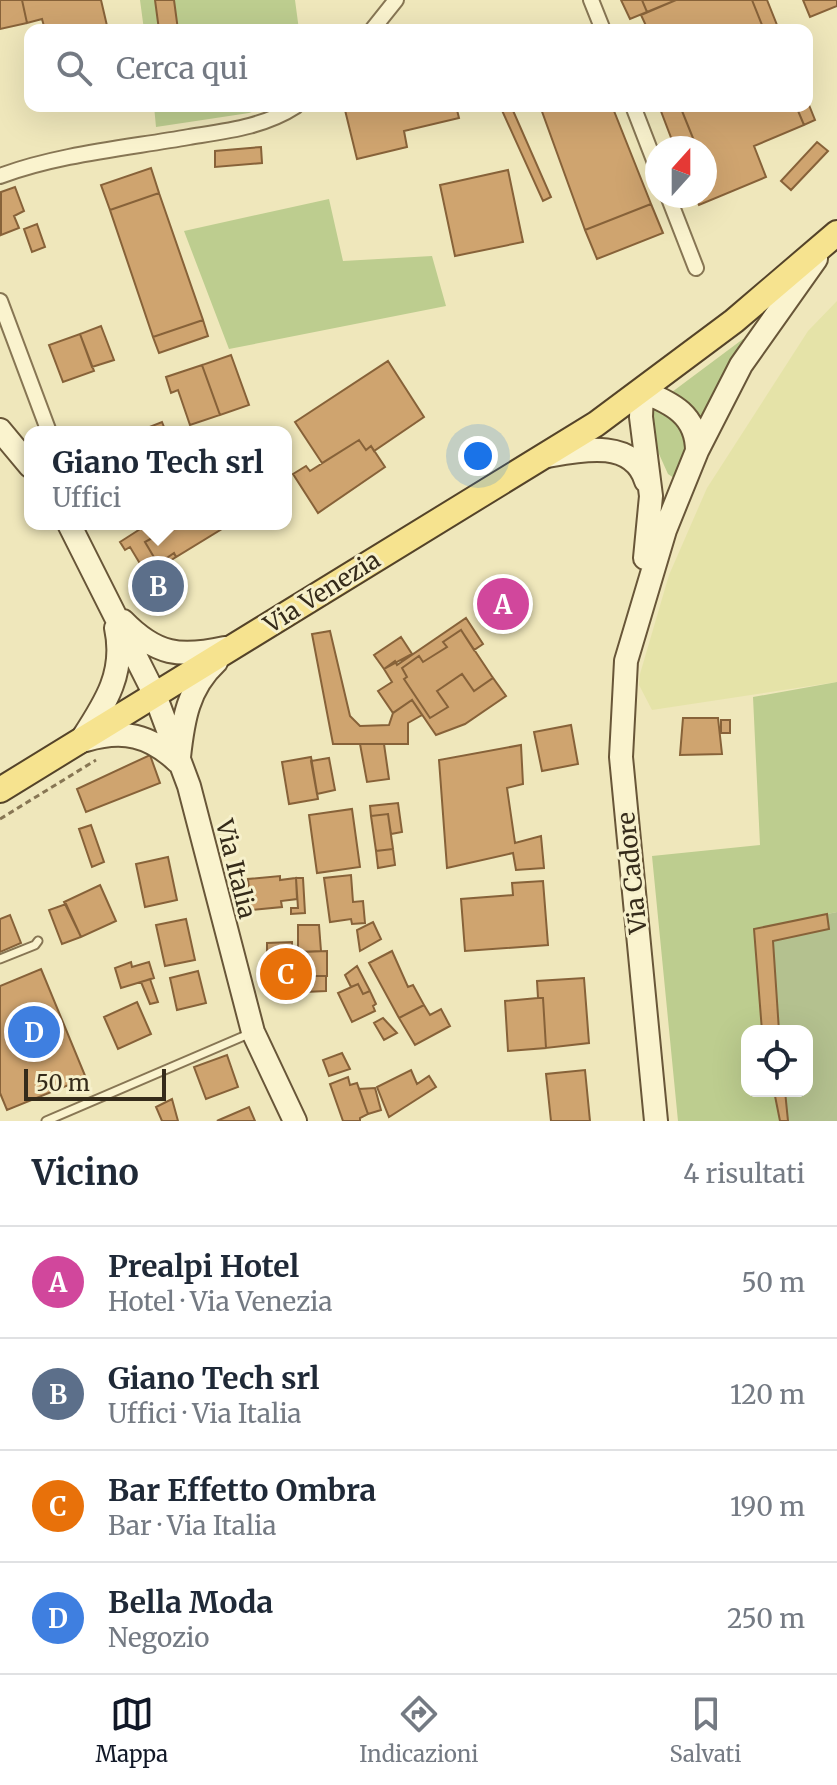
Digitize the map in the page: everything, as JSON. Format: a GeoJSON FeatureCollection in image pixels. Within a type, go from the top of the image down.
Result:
{"type":"FeatureCollection","features":[{"type":"Feature","properties":{"kind":"main road"},"geometry":{"type":"LineString","coordinates":[[635,627],[651,496],[641,417],[642,391],[833,237]]}},
{"type":"Feature","properties":{"kind":"main road"},"geometry":{"type":"LineString","coordinates":[[635,627],[665,530],[697,451],[741,365],[833,237]]}},
{"type":"Feature","properties":{"kind":"main road"},"geometry":{"type":"LineString","coordinates":[[642,391],[685,415],[697,436],[697,451]]}},
{"type":"Feature","properties":{"kind":"main road","name":"Via Venezia"},"geometry":{"type":"LineString","coordinates":[[0,790],[238,646],[349,574],[546,457],[642,391]]}},
{"type":"Feature","properties":{"kind":"main road"},"geometry":{"type":"LineString","coordinates":[[0,430],[24,455]]}},
{"type":"Feature","properties":{"kind":"main road"},"geometry":{"type":"LineString","coordinates":[[546,457],[585,449],[621,454],[638,465],[651,496]]}},
{"type":"Feature","properties":{"kind":"main road","name":"Via Italia"},"geometry":{"type":"LineString","coordinates":[[78,534],[155,695],[189,786],[253,1032],[295,1121]]}},
{"type":"Feature","properties":{"kind":"main road","name":"Via Italia"},"geometry":{"type":"LineString","coordinates":[[113,611],[138,636],[172,653],[194,655],[238,646]]}},
{"type":"Feature","properties":{"kind":"main road","name":"Via Italia"},"geometry":{"type":"LineString","coordinates":[[80,742],[112,692],[119,667],[120,643],[113,611]]}},
{"type":"Feature","properties":{"kind":"main road","name":"Via Cadore"},"geometry":{"type":"LineString","coordinates":[[635,627],[622,683],[621,757],[656,1121]]}},
{"type":"Feature","properties":{"kind":"main road","name":"Via Italia"},"geometry":{"type":"LineString","coordinates":[[179,763],[182,728],[194,686],[213,665],[238,646]]}},
{"type":"Feature","properties":{"kind":"main road"},"geometry":{"type":"LineString","coordinates":[[80,742],[108,734],[129,734],[150,739],[179,763]]}},
{"type":"Feature","properties":{"kind":"street"},"geometry":{"type":"LineString","coordinates":[[377,24],[396,0]]}},
{"type":"Feature","properties":{"kind":"street"},"geometry":{"type":"LineString","coordinates":[[591,0],[601,24]]}},
{"type":"Feature","properties":{"kind":"street"},"geometry":{"type":"LineString","coordinates":[[0,176],[72,158],[237,129],[285,112]]}},
{"type":"Feature","properties":{"kind":"street"},"geometry":{"type":"LineString","coordinates":[[635,112],[645,137]]}},
{"type":"Feature","properties":{"kind":"street"},"geometry":{"type":"LineString","coordinates":[[673,208],[696,268]]}},
{"type":"Feature","properties":{"kind":"street"},"geometry":{"type":"LineString","coordinates":[[0,301],[47,426]]}},
{"type":"Feature","properties":{"kind":"lane"},"geometry":{"type":"LineString","coordinates":[[0,959],[38,941]]}},
{"type":"Feature","properties":{"kind":"lane"},"geometry":{"type":"LineString","coordinates":[[46,1121],[253,1032]]}},
{"type":"Feature","properties":{"kind":"path"},"geometry":{"type":"LineString","coordinates":[[0,819],[104,755]]}},
{"type":"Feature","properties":{"kind":"shaded area"},"geometry":{"type":"Polygon","coordinates":[[[837,301],[837,682],[652,710],[639,685],[640,674],[669,575],[707,488],[808,331],[837,301]]]}},
{"type":"Feature","properties":{"kind":"green space"},"geometry":{"type":"Polygon","coordinates":[[[140,0],[295,0],[298,24],[143,24],[140,0]]]}},
{"type":"Feature","properties":{"kind":"green space"},"geometry":{"type":"Polygon","coordinates":[[[155,112],[252,112],[249,113],[156,127],[155,112]]]}},
{"type":"Feature","properties":{"kind":"green space"},"geometry":{"type":"Polygon","coordinates":[[[329,199],[343,261],[432,256],[446,306],[229,349],[184,231],[329,199]]]}},
{"type":"Feature","properties":{"kind":"green space"},"geometry":{"type":"Polygon","coordinates":[[[746,339],[700,420],[672,392],[746,339]]]}},
{"type":"Feature","properties":{"kind":"green space"},"geometry":{"type":"Polygon","coordinates":[[[654,407],[677,418],[689,444],[674,478],[668,474],[650,434],[651,409],[654,407]]]}},
{"type":"Feature","properties":{"kind":"green space"},"geometry":{"type":"Polygon","coordinates":[[[837,682],[837,912],[754,929],[762,1025],[741,1025],[741,1097],[775,1097],[780,1121],[678,1121],[652,856],[760,845],[753,697],[837,682]]]}},
{"type":"Feature","properties":{"kind":"green space"},"geometry":{"type":"Polygon","coordinates":[[[837,912],[837,1121],[780,1121],[775,1097],[813,1097],[813,1025],[762,1025],[754,929],[837,912]]]}},
{"type":"Feature","properties":{"kind":"building"},"geometry":{"type":"Polygon","coordinates":[[[0,0],[22,0],[27,23],[0,29],[0,0]]]}},
{"type":"Feature","properties":{"kind":"building"},"geometry":{"type":"Polygon","coordinates":[[[22,0],[101,0],[107,24],[43,24],[42,19],[27,23],[22,0]]]}},
{"type":"Feature","properties":{"kind":"building"},"geometry":{"type":"Polygon","coordinates":[[[155,0],[174,0],[177,24],[158,24],[155,0]]]}},
{"type":"Feature","properties":{"kind":"building"},"geometry":{"type":"Polygon","coordinates":[[[621,0],[642,0],[647,12],[630,19],[621,0]]]}},
{"type":"Feature","properties":{"kind":"building"},"geometry":{"type":"Polygon","coordinates":[[[642,0],[676,0],[647,12],[642,0]]]}},
{"type":"Feature","properties":{"kind":"building"},"geometry":{"type":"Polygon","coordinates":[[[676,0],[752,0],[762,24],[645,24],[641,15],[676,0]]]}},
{"type":"Feature","properties":{"kind":"building"},"geometry":{"type":"Polygon","coordinates":[[[752,0],[767,0],[777,24],[762,24],[752,0]]]}},
{"type":"Feature","properties":{"kind":"building"},"geometry":{"type":"Polygon","coordinates":[[[803,0],[837,0],[837,6],[810,17],[803,0]]]}},
{"type":"Feature","properties":{"kind":"building"},"geometry":{"type":"Polygon","coordinates":[[[345,112],[458,112],[459,118],[404,131],[407,147],[357,159],[345,112]]]}},
{"type":"Feature","properties":{"kind":"building"},"geometry":{"type":"Polygon","coordinates":[[[503,112],[514,112],[551,197],[543,201],[503,112]]]}},
{"type":"Feature","properties":{"kind":"building"},"geometry":{"type":"Polygon","coordinates":[[[542,112],[614,112],[645,189],[645,206],[585,230],[542,112]]]}},
{"type":"Feature","properties":{"kind":"building"},"geometry":{"type":"Polygon","coordinates":[[[661,112],[682,112],[692,136],[670,136],[661,112]]]}},
{"type":"Feature","properties":{"kind":"building"},"geometry":{"type":"Polygon","coordinates":[[[682,112],[799,112],[804,125],[754,146],[766,177],[717,197],[717,136],[692,136],[682,112]]]}},
{"type":"Feature","properties":{"kind":"building"},"geometry":{"type":"Polygon","coordinates":[[[799,112],[812,112],[815,120],[804,125],[799,112]]]}},
{"type":"Feature","properties":{"kind":"building"},"geometry":{"type":"Polygon","coordinates":[[[817,142],[828,151],[791,190],[781,181],[817,142]]]}},
{"type":"Feature","properties":{"kind":"building"},"geometry":{"type":"Polygon","coordinates":[[[261,147],[262,163],[215,167],[215,151],[261,147]]]}},
{"type":"Feature","properties":{"kind":"building"},"geometry":{"type":"Polygon","coordinates":[[[151,168],[159,193],[110,210],[101,185],[151,168]]]}},
{"type":"Feature","properties":{"kind":"building"},"geometry":{"type":"Polygon","coordinates":[[[508,170],[523,242],[455,256],[440,185],[508,170]]]}},
{"type":"Feature","properties":{"kind":"building"},"geometry":{"type":"Polygon","coordinates":[[[15,187],[24,211],[14,216],[19,228],[1,235],[1,192],[15,187]]]}},
{"type":"Feature","properties":{"kind":"building"},"geometry":{"type":"Polygon","coordinates":[[[159,193],[203,320],[153,337],[110,210],[159,193]]]}},
{"type":"Feature","properties":{"kind":"building"},"geometry":{"type":"Polygon","coordinates":[[[645,206],[653,208],[663,233],[597,259],[585,230],[645,206]]]}},
{"type":"Feature","properties":{"kind":"building"},"geometry":{"type":"Polygon","coordinates":[[[37,224],[45,247],[32,252],[24,229],[37,224]]]}},
{"type":"Feature","properties":{"kind":"building"},"geometry":{"type":"Polygon","coordinates":[[[203,320],[208,336],[159,353],[153,337],[203,320]]]}},
{"type":"Feature","properties":{"kind":"building"},"geometry":{"type":"Polygon","coordinates":[[[101,326],[114,360],[92,367],[80,334],[101,326]]]}},
{"type":"Feature","properties":{"kind":"building"},"geometry":{"type":"Polygon","coordinates":[[[80,334],[94,371],[63,382],[49,345],[80,334]]]}},
{"type":"Feature","properties":{"kind":"building"},"geometry":{"type":"Polygon","coordinates":[[[231,355],[249,405],[220,415],[202,365],[231,355]]]}},
{"type":"Feature","properties":{"kind":"building"},"geometry":{"type":"Polygon","coordinates":[[[388,361],[424,417],[374,451],[371,446],[366,450],[359,440],[322,463],[295,422],[388,361]]]}},
{"type":"Feature","properties":{"kind":"building"},"geometry":{"type":"Polygon","coordinates":[[[202,365],[220,415],[190,425],[178,390],[171,393],[166,377],[202,365]]]}},
{"type":"Feature","properties":{"kind":"building"},"geometry":{"type":"Polygon","coordinates":[[[359,440],[366,450],[371,446],[385,467],[318,513],[293,474],[306,466],[310,471],[359,440]]]}},
{"type":"Feature","properties":{"kind":"building"},"geometry":{"type":"Polygon","coordinates":[[[139,530],[152,530],[156,536],[145,542],[158,564],[174,553],[176,557],[153,572],[142,567],[130,547],[125,550],[120,542],[139,530]]]}},
{"type":"Feature","properties":{"kind":"building"},"geometry":{"type":"Polygon","coordinates":[[[154,530],[166,530],[156,536],[154,530]]]}},
{"type":"Feature","properties":{"kind":"building"},"geometry":{"type":"Polygon","coordinates":[[[165,530],[220,530],[176,557],[174,553],[158,564],[145,542],[165,530]]]}},
{"type":"Feature","properties":{"kind":"building"},"geometry":{"type":"Polygon","coordinates":[[[466,618],[483,644],[474,650],[461,630],[443,642],[447,647],[423,662],[419,656],[402,668],[407,677],[404,679],[430,718],[448,707],[437,691],[462,674],[474,691],[493,678],[506,696],[465,724],[436,735],[412,700],[393,713],[378,691],[392,682],[384,669],[395,661],[397,665],[466,618]]]}},
{"type":"Feature","properties":{"kind":"building"},"geometry":{"type":"Polygon","coordinates":[[[461,630],[493,678],[474,691],[462,674],[437,691],[448,707],[430,718],[404,679],[407,677],[402,668],[419,656],[423,662],[447,647],[443,642],[461,630]]]}},
{"type":"Feature","properties":{"kind":"building"},"geometry":{"type":"Polygon","coordinates":[[[330,631],[350,716],[360,726],[389,725],[393,713],[412,700],[422,715],[408,723],[408,744],[333,744],[312,634],[330,631]]]}},
{"type":"Feature","properties":{"kind":"building"},"geometry":{"type":"Polygon","coordinates":[[[401,637],[412,654],[384,669],[374,655],[401,637]]]}},
{"type":"Feature","properties":{"kind":"building"},"geometry":{"type":"Polygon","coordinates":[[[683,718],[718,718],[722,754],[680,755],[683,718]]]}},
{"type":"Feature","properties":{"kind":"building"},"geometry":{"type":"Polygon","coordinates":[[[721,720],[730,720],[730,733],[721,733],[721,720]]]}},
{"type":"Feature","properties":{"kind":"building"},"geometry":{"type":"Polygon","coordinates":[[[571,725],[578,764],[542,771],[534,732],[571,725]]]}},
{"type":"Feature","properties":{"kind":"building"},"geometry":{"type":"Polygon","coordinates":[[[360,744],[384,744],[389,779],[367,782],[360,744]]]}},
{"type":"Feature","properties":{"kind":"building"},"geometry":{"type":"Polygon","coordinates":[[[521,745],[523,784],[507,788],[515,843],[541,836],[544,868],[516,870],[513,853],[447,868],[439,760],[521,745]]]}},
{"type":"Feature","properties":{"kind":"building"},"geometry":{"type":"Polygon","coordinates":[[[150,755],[160,783],[86,812],[77,789],[150,755]]]}},
{"type":"Feature","properties":{"kind":"building"},"geometry":{"type":"Polygon","coordinates":[[[311,757],[318,799],[289,804],[282,762],[311,757]]]}},
{"type":"Feature","properties":{"kind":"building"},"geometry":{"type":"Polygon","coordinates":[[[329,758],[335,790],[317,794],[311,761],[329,758]]]}},
{"type":"Feature","properties":{"kind":"building"},"geometry":{"type":"Polygon","coordinates":[[[398,803],[402,832],[391,834],[388,814],[371,816],[370,806],[398,803]]]}},
{"type":"Feature","properties":{"kind":"building"},"geometry":{"type":"Polygon","coordinates":[[[352,809],[360,867],[317,873],[309,815],[352,809]]]}},
{"type":"Feature","properties":{"kind":"building"},"geometry":{"type":"Polygon","coordinates":[[[388,814],[393,849],[376,851],[371,816],[388,814]]]}},
{"type":"Feature","properties":{"kind":"building"},"geometry":{"type":"Polygon","coordinates":[[[91,825],[104,862],[92,867],[79,829],[91,825]]]}},
{"type":"Feature","properties":{"kind":"building"},"geometry":{"type":"Polygon","coordinates":[[[393,849],[395,865],[378,868],[376,851],[393,849]]]}},
{"type":"Feature","properties":{"kind":"building"},"geometry":{"type":"Polygon","coordinates":[[[168,857],[177,900],[145,907],[136,864],[168,857]]]}},
{"type":"Feature","properties":{"kind":"building"},"geometry":{"type":"Polygon","coordinates":[[[351,875],[353,902],[363,901],[365,923],[352,924],[351,919],[330,922],[324,878],[351,875]]]}},
{"type":"Feature","properties":{"kind":"building"},"geometry":{"type":"Polygon","coordinates":[[[280,876],[280,880],[296,878],[297,899],[281,901],[282,907],[251,910],[248,879],[280,876]]]}},
{"type":"Feature","properties":{"kind":"building"},"geometry":{"type":"Polygon","coordinates":[[[296,878],[303,878],[305,913],[291,914],[291,908],[298,908],[296,878]]]}},
{"type":"Feature","properties":{"kind":"building"},"geometry":{"type":"Polygon","coordinates":[[[543,881],[548,945],[465,951],[461,899],[513,895],[512,883],[543,881]]]}},
{"type":"Feature","properties":{"kind":"building"},"geometry":{"type":"Polygon","coordinates":[[[100,885],[116,921],[81,937],[64,902],[100,885]]]}},
{"type":"Feature","properties":{"kind":"building"},"geometry":{"type":"Polygon","coordinates":[[[66,904],[81,937],[62,944],[49,910],[66,904]]]}},
{"type":"Feature","properties":{"kind":"building"},"geometry":{"type":"Polygon","coordinates":[[[827,914],[829,929],[773,941],[779,1025],[762,1025],[754,929],[827,914]]]}},
{"type":"Feature","properties":{"kind":"building"},"geometry":{"type":"Polygon","coordinates":[[[10,915],[21,943],[0,952],[0,919],[10,915]]]}},
{"type":"Feature","properties":{"kind":"building"},"geometry":{"type":"Polygon","coordinates":[[[186,919],[195,960],[165,966],[156,925],[186,919]]]}},
{"type":"Feature","properties":{"kind":"building"},"geometry":{"type":"Polygon","coordinates":[[[373,922],[381,939],[360,951],[357,930],[373,922]]]}},
{"type":"Feature","properties":{"kind":"building"},"geometry":{"type":"Polygon","coordinates":[[[298,925],[319,925],[321,951],[298,952],[298,925]]]}},
{"type":"Feature","properties":{"kind":"building"},"geometry":{"type":"Polygon","coordinates":[[[292,942],[292,958],[267,959],[267,943],[292,942]]]}},
{"type":"Feature","properties":{"kind":"building"},"geometry":{"type":"Polygon","coordinates":[[[327,951],[327,976],[304,976],[302,952],[327,951]]]}},
{"type":"Feature","properties":{"kind":"building"},"geometry":{"type":"Polygon","coordinates":[[[392,951],[408,987],[413,985],[424,1005],[399,1018],[369,963],[392,951]]]}},
{"type":"Feature","properties":{"kind":"building"},"geometry":{"type":"Polygon","coordinates":[[[292,958],[292,973],[304,973],[305,992],[267,992],[267,959],[292,958]]]}},
{"type":"Feature","properties":{"kind":"building"},"geometry":{"type":"Polygon","coordinates":[[[131,962],[132,967],[149,962],[154,978],[121,988],[115,968],[131,962]]]}},
{"type":"Feature","properties":{"kind":"building"},"geometry":{"type":"Polygon","coordinates":[[[357,966],[370,991],[363,994],[358,984],[351,987],[345,975],[357,966]]]}},
{"type":"Feature","properties":{"kind":"building"},"geometry":{"type":"Polygon","coordinates":[[[41,969],[86,1078],[7,1110],[0,1093],[0,986],[41,969]]]}},
{"type":"Feature","properties":{"kind":"building"},"geometry":{"type":"Polygon","coordinates":[[[198,971],[206,1003],[177,1010],[170,978],[198,971]]]}},
{"type":"Feature","properties":{"kind":"building"},"geometry":{"type":"Polygon","coordinates":[[[304,976],[326,976],[326,991],[305,992],[304,976]]]}},
{"type":"Feature","properties":{"kind":"building"},"geometry":{"type":"Polygon","coordinates":[[[584,978],[589,1043],[546,1048],[543,998],[538,998],[537,981],[584,978]]]}},
{"type":"Feature","properties":{"kind":"building"},"geometry":{"type":"Polygon","coordinates":[[[150,979],[158,1002],[150,1004],[141,982],[150,979]]]}},
{"type":"Feature","properties":{"kind":"building"},"geometry":{"type":"Polygon","coordinates":[[[358,984],[363,994],[370,991],[376,1004],[373,1006],[375,1011],[352,1022],[338,993],[358,984]]]}},
{"type":"Feature","properties":{"kind":"building"},"geometry":{"type":"Polygon","coordinates":[[[543,998],[546,1048],[508,1051],[505,1001],[543,998]]]}},
{"type":"Feature","properties":{"kind":"building"},"geometry":{"type":"Polygon","coordinates":[[[137,1002],[151,1034],[118,1049],[104,1017],[137,1002]]]}},
{"type":"Feature","properties":{"kind":"building"},"geometry":{"type":"Polygon","coordinates":[[[424,1005],[430,1015],[441,1009],[450,1026],[415,1045],[399,1018],[424,1005]]]}},
{"type":"Feature","properties":{"kind":"building"},"geometry":{"type":"Polygon","coordinates":[[[383,1018],[397,1033],[384,1040],[374,1023],[383,1018]]]}},
{"type":"Feature","properties":{"kind":"building"},"geometry":{"type":"Polygon","coordinates":[[[342,1053],[350,1069],[329,1076],[323,1060],[342,1053]]]}},
{"type":"Feature","properties":{"kind":"building"},"geometry":{"type":"Polygon","coordinates":[[[227,1055],[238,1087],[206,1099],[194,1067],[227,1055]]]}},
{"type":"Feature","properties":{"kind":"building"},"geometry":{"type":"Polygon","coordinates":[[[411,1070],[417,1084],[429,1076],[436,1087],[389,1117],[377,1087],[411,1070]]]}},
{"type":"Feature","properties":{"kind":"building"},"geometry":{"type":"Polygon","coordinates":[[[585,1070],[590,1121],[551,1121],[546,1074],[585,1070]]]}},
{"type":"Feature","properties":{"kind":"building"},"geometry":{"type":"Polygon","coordinates":[[[348,1077],[350,1085],[357,1083],[368,1114],[360,1121],[343,1121],[330,1084],[348,1077]]]}},
{"type":"Feature","properties":{"kind":"building"},"geometry":{"type":"Polygon","coordinates":[[[375,1088],[381,1110],[368,1114],[359,1089],[375,1088]]]}},
{"type":"Feature","properties":{"kind":"building"},"geometry":{"type":"Polygon","coordinates":[[[775,1097],[786,1097],[788,1121],[780,1121],[775,1097]]]}},
{"type":"Feature","properties":{"kind":"building"},"geometry":{"type":"Polygon","coordinates":[[[172,1099],[178,1121],[162,1121],[156,1107],[172,1099]]]}},
{"type":"Feature","properties":{"kind":"building"},"geometry":{"type":"Polygon","coordinates":[[[249,1107],[255,1121],[217,1121],[219,1120],[249,1107]]]}},
{"type":"Feature","properties":{"kind":"place","name":"Giano Tech srl"},"geometry":{"type":"Point","coordinates":[158,586]}},
{"type":"Feature","properties":{"kind":"place","name":"Prealpi Hotel"},"geometry":{"type":"Point","coordinates":[503,604]}},
{"type":"Feature","properties":{"kind":"place","name":"Bar Effetto Ombra"},"geometry":{"type":"Point","coordinates":[286,974]}},
{"type":"Feature","properties":{"kind":"place","name":"Bella Moda"},"geometry":{"type":"Point","coordinates":[34,1032]}}]}
